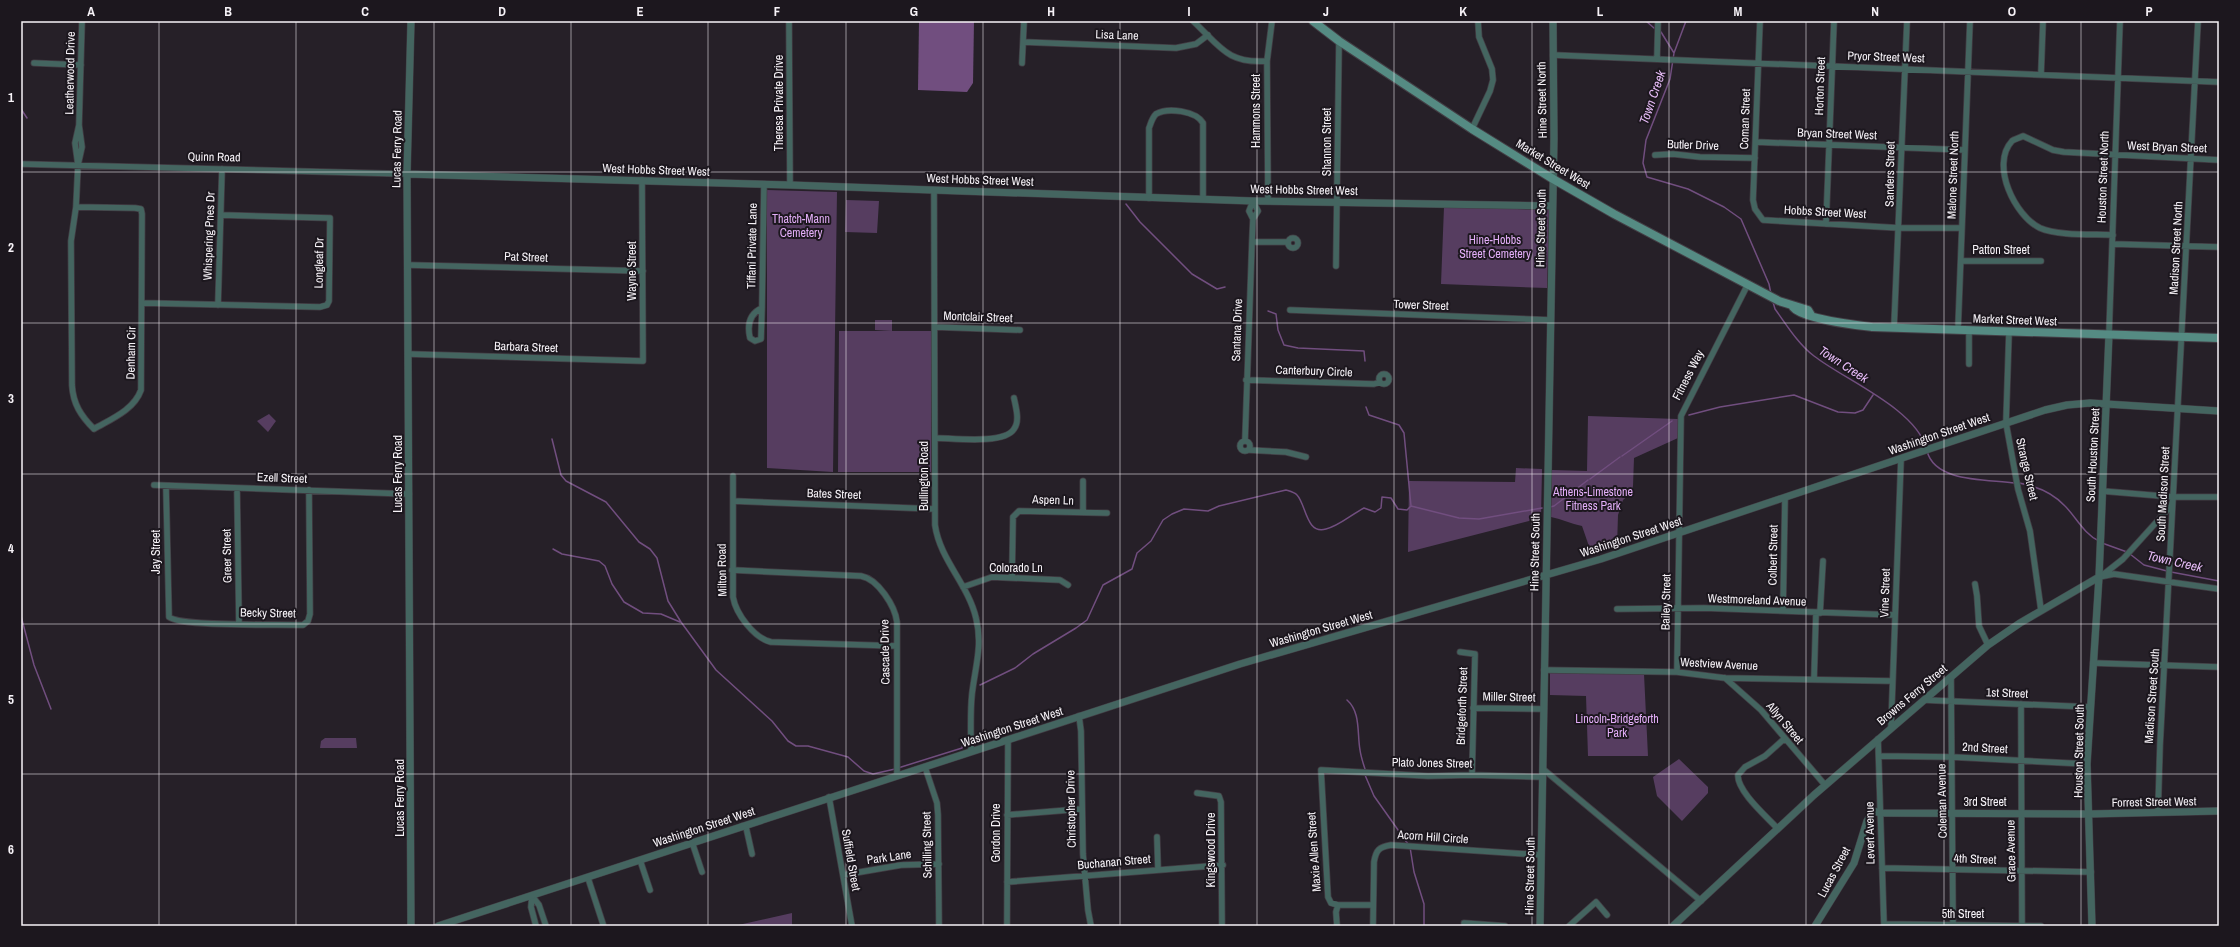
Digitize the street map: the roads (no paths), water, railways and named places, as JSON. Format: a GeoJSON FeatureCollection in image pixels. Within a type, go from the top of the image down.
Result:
{"type":"FeatureCollection","features":[{"type":"Feature","properties":{"kind":"main road","name":"Market Street West"},"geometry":{"type":"LineString","coordinates":[[1313,21],[1339,41],[1472,129],[1553,179],[1614,214],[1759,289],[1779,301],[1793,307],[1798,306],[1808,310],[1811,315],[1838,323],[1894,327],[1958,329],[1970,331],[2219,338]]}},
{"type":"Feature","properties":{"kind":"street","name":"Leatherwood Drive"},"geometry":{"type":"LineString","coordinates":[[78,165],[82,148],[79,125],[82,21]]}},
{"type":"Feature","properties":{"kind":"street","name":"Lucas Ferry Road"},"geometry":{"type":"LineString","coordinates":[[411,21],[407,174],[411,926]]}},
{"type":"Feature","properties":{"kind":"street","name":"Theresa Private Drive"},"geometry":{"type":"LineString","coordinates":[[789,21],[790,184]]}},
{"type":"Feature","properties":{"kind":"street"},"geometry":{"type":"LineString","coordinates":[[1022,63],[1024,21]]}},
{"type":"Feature","properties":{"kind":"street"},"geometry":{"type":"LineString","coordinates":[[1193,21],[1227,54],[1248,62],[1267,61]]}},
{"type":"Feature","properties":{"kind":"street","name":"Hammons Street"},"geometry":{"type":"LineString","coordinates":[[1268,201],[1267,61],[1272,21]]}},
{"type":"Feature","properties":{"kind":"street"},"geometry":{"type":"LineString","coordinates":[[1472,129],[1490,91],[1493,80],[1492,68],[1479,37],[1478,21]]}},
{"type":"Feature","properties":{"kind":"street","name":"Hine Street North"},"geometry":{"type":"LineString","coordinates":[[1553,21],[1553,179]]}},
{"type":"Feature","properties":{"kind":"street"},"geometry":{"type":"LineString","coordinates":[[1657,59],[1658,21]]}},
{"type":"Feature","properties":{"kind":"street","name":"Coman Street"},"geometry":{"type":"LineString","coordinates":[[1759,217],[1753,200],[1760,21]]}},
{"type":"Feature","properties":{"kind":"street","name":"Horton Street"},"geometry":{"type":"LineString","coordinates":[[1826,224],[1834,21]]}},
{"type":"Feature","properties":{"kind":"street","name":"Sanders Street"},"geometry":{"type":"LineString","coordinates":[[1894,327],[1900,228],[1901,148],[1907,21]]}},
{"type":"Feature","properties":{"kind":"street","name":"Malone Street North"},"geometry":{"type":"LineString","coordinates":[[1958,329],[1970,21]]}},
{"type":"Feature","properties":{"kind":"street"},"geometry":{"type":"LineString","coordinates":[[2041,74],[2043,21]]}},
{"type":"Feature","properties":{"kind":"street","name":"Houston Street North"},"geometry":{"type":"LineString","coordinates":[[2109,334],[2120,21]]}},
{"type":"Feature","properties":{"kind":"street"},"geometry":{"type":"LineString","coordinates":[[2194,81],[2198,21]]}},
{"type":"Feature","properties":{"kind":"street","name":"Lisa Lane"},"geometry":{"type":"LineString","coordinates":[[1023,42],[1176,48],[1196,44],[1208,35]]}},
{"type":"Feature","properties":{"kind":"street","name":"Shannon Street"},"geometry":{"type":"LineString","coordinates":[[1336,266],[1339,41]]}},
{"type":"Feature","properties":{"kind":"street","name":"Pryor Street West"},"geometry":{"type":"LineString","coordinates":[[1553,55],[2219,82]]}},
{"type":"Feature","properties":{"kind":"street"},"geometry":{"type":"LineString","coordinates":[[34,63],[81,65]]}},
{"type":"Feature","properties":{"kind":"street","name":"Madison Street North"},"geometry":{"type":"LineString","coordinates":[[2183,337],[2194,81]]}},
{"type":"Feature","properties":{"kind":"street"},"geometry":{"type":"LineString","coordinates":[[1149,198],[1149,128],[1152,118],[1162,112],[1185,112],[1196,115],[1203,124],[1203,199]]}},
{"type":"Feature","properties":{"kind":"street","name":"West Bryan Street"},"geometry":{"type":"LineString","coordinates":[[2113,236],[2052,231],[2031,223],[2019,211],[2008,191],[2004,162],[2006,151],[2012,141],[2023,136],[2053,150],[2115,156],[2219,160]]}},
{"type":"Feature","properties":{"kind":"street","name":"Bryan Street West"},"geometry":{"type":"LineString","coordinates":[[1756,142],[1965,150]]}},
{"type":"Feature","properties":{"kind":"street","name":"Butler Drive"},"geometry":{"type":"LineString","coordinates":[[1655,155],[1672,154],[1700,157],[1755,158]]}},
{"type":"Feature","properties":{"kind":"street","name":"Quinn Road"},"geometry":{"type":"LineString","coordinates":[[21,164],[407,174]]}},
{"type":"Feature","properties":{"kind":"street","name":"Denham Cir"},"geometry":{"type":"LineString","coordinates":[[76,207],[141,209],[143,303],[142,384],[138,397],[131,406],[94,429],[78,411],[73,398],[72,385],[71,241],[76,207],[78,165]]}},
{"type":"Feature","properties":{"kind":"street","name":"Whispering Pnes Dr"},"geometry":{"type":"LineString","coordinates":[[218,305],[222,169]]}},
{"type":"Feature","properties":{"kind":"street","name":"West Hobbs Street West"},"geometry":{"type":"LineString","coordinates":[[407,174],[790,184],[1253,201],[1552,206]]}},
{"type":"Feature","properties":{"kind":"street","name":"Hine Street South"},"geometry":{"type":"LineString","coordinates":[[1540,926],[1553,179]]}},
{"type":"Feature","properties":{"kind":"street","name":"Wayne Street"},"geometry":{"type":"LineString","coordinates":[[642,180],[643,361]]}},
{"type":"Feature","properties":{"kind":"street","name":"Tiffani Private Lane"},"geometry":{"type":"LineString","coordinates":[[762,308],[756,311],[750,320],[750,338],[755,341],[761,339],[762,334],[764,184]]}},
{"type":"Feature","properties":{"kind":"street","name":"Bullington Road"},"geometry":{"type":"LineString","coordinates":[[934,190],[935,509],[937,536],[940,546],[963,587],[976,617],[980,639],[972,695],[971,751]]}},
{"type":"Feature","properties":{"kind":"street","name":"Santana Drive"},"geometry":{"type":"LineString","coordinates":[[1253,201],[1249,211],[1253,219],[1245,441],[1250,444],[1249,450],[1286,452],[1306,457]]}},
{"type":"Feature","properties":{"kind":"street","name":"Longleaf Dr"},"geometry":{"type":"LineString","coordinates":[[143,303],[320,307],[326,305],[329,301],[330,218],[220,215]]}},
{"type":"Feature","properties":{"kind":"street","name":"Hobbs Street West"},"geometry":{"type":"LineString","coordinates":[[1759,217],[1763,220],[1826,224],[1900,228],[1962,228]]}},
{"type":"Feature","properties":{"kind":"street"},"geometry":{"type":"LineString","coordinates":[[1252,242],[1288,242]]}},
{"type":"Feature","properties":{"kind":"street"},"geometry":{"type":"LineString","coordinates":[[2113,244],[2219,247]]}},
{"type":"Feature","properties":{"kind":"street","name":"Patton Street"},"geometry":{"type":"LineString","coordinates":[[1961,262],[2041,262]]}},
{"type":"Feature","properties":{"kind":"street","name":"Pat Street"},"geometry":{"type":"LineString","coordinates":[[408,265],[643,271]]}},
{"type":"Feature","properties":{"kind":"street","name":"Fitness Way"},"geometry":{"type":"LineString","coordinates":[[1679,533],[1681,416],[1748,284]]}},
{"type":"Feature","properties":{"kind":"street","name":"Tower Street"},"geometry":{"type":"LineString","coordinates":[[1290,310],[1550,320]]}},
{"type":"Feature","properties":{"kind":"street","name":"Montclair Street"},"geometry":{"type":"LineString","coordinates":[[935,326],[1020,330]]}},
{"type":"Feature","properties":{"kind":"street"},"geometry":{"type":"LineString","coordinates":[[1969,364],[1970,331]]}},
{"type":"Feature","properties":{"kind":"street","name":"Strange Street"},"geometry":{"type":"LineString","coordinates":[[2009,332],[2006,423],[2018,489],[2030,531],[2041,610]]}},
{"type":"Feature","properties":{"kind":"street","name":"South Houston Street"},"geometry":{"type":"LineString","coordinates":[[2099,577],[2109,334]]}},
{"type":"Feature","properties":{"kind":"street"},"geometry":{"type":"LineString","coordinates":[[2178,408],[2183,337]]}},
{"type":"Feature","properties":{"kind":"street","name":"Barbara Street"},"geometry":{"type":"LineString","coordinates":[[408,354],[643,361]]}},
{"type":"Feature","properties":{"kind":"street","name":"Canterbury Circle"},"geometry":{"type":"LineString","coordinates":[[1246,380],[1374,384],[1380,382]]}},
{"type":"Feature","properties":{"kind":"street"},"geometry":{"type":"LineString","coordinates":[[935,438],[989,439],[1005,436],[1014,429],[1016,424],[1014,398]]}},
{"type":"Feature","properties":{"kind":"street","name":"Washington Street West"},"geometry":{"type":"LineString","coordinates":[[438,926],[588,878],[829,797],[1240,664],[1546,576],[2067,404],[2107,404],[2219,411]]}},
{"type":"Feature","properties":{"kind":"street","name":"South Madison Street"},"geometry":{"type":"LineString","coordinates":[[2170,579],[2178,408]]}},
{"type":"Feature","properties":{"kind":"street","name":"Vine Street"},"geometry":{"type":"LineString","coordinates":[[1891,728],[1901,459]]}},
{"type":"Feature","properties":{"kind":"street","name":"Milton Road"},"geometry":{"type":"LineString","coordinates":[[733,476],[733,597],[736,608],[757,634],[766,641],[897,646]]}},
{"type":"Feature","properties":{"kind":"street"},"geometry":{"type":"LineString","coordinates":[[1083,481],[1083,512]]}},
{"type":"Feature","properties":{"kind":"street","name":"Ezell Street"},"geometry":{"type":"LineString","coordinates":[[154,485],[409,494]]}},
{"type":"Feature","properties":{"kind":"street","name":"Jay Street"},"geometry":{"type":"LineString","coordinates":[[166,486],[168,617]]}},
{"type":"Feature","properties":{"kind":"street","name":"Greer Street"},"geometry":{"type":"LineString","coordinates":[[237,488],[239,624]]}},
{"type":"Feature","properties":{"kind":"street","name":"Becky Street"},"geometry":{"type":"LineString","coordinates":[[168,617],[173,620],[183,622],[239,624],[303,625],[308,621],[310,614],[309,490]]}},
{"type":"Feature","properties":{"kind":"street"},"geometry":{"type":"LineString","coordinates":[[2102,491],[2174,497],[2219,497]]}},
{"type":"Feature","properties":{"kind":"street","name":"Browns Ferry Street"},"geometry":{"type":"LineString","coordinates":[[1676,925],[1777,828],[1988,645],[2041,610],[2111,570],[2123,559],[2170,506],[2174,497]]}},
{"type":"Feature","properties":{"kind":"street","name":"Colbert Street"},"geometry":{"type":"LineString","coordinates":[[1783,611],[1785,498]]}},
{"type":"Feature","properties":{"kind":"street","name":"Bates Street"},"geometry":{"type":"LineString","coordinates":[[733,501],[935,509]]}},
{"type":"Feature","properties":{"kind":"street","name":"Aspen Ln"},"geometry":{"type":"LineString","coordinates":[[1012,578],[1013,517],[1015,511],[1107,513]]}},
{"type":"Feature","properties":{"kind":"street","name":"Bailey Street"},"geometry":{"type":"LineString","coordinates":[[1677,672],[1679,533]]}},
{"type":"Feature","properties":{"kind":"street"},"geometry":{"type":"LineString","coordinates":[[1814,679],[1823,561]]}},
{"type":"Feature","properties":{"kind":"street","name":"Cascade Drive"},"geometry":{"type":"LineString","coordinates":[[732,570],[867,577],[876,583],[895,612],[897,622],[897,775]]}},
{"type":"Feature","properties":{"kind":"street"},"geometry":{"type":"LineString","coordinates":[[2099,577],[2114,574],[2170,579],[2219,589]]}},
{"type":"Feature","properties":{"kind":"street","name":"Colorado Ln"},"geometry":{"type":"LineString","coordinates":[[963,587],[992,577],[1060,580],[1068,585]]}},
{"type":"Feature","properties":{"kind":"street","name":"Houston Street South"},"geometry":{"type":"LineString","coordinates":[[2092,926],[2088,764],[2090,707],[2099,577]]}},
{"type":"Feature","properties":{"kind":"street","name":"Madison Street South"},"geometry":{"type":"LineString","coordinates":[[2158,812],[2160,745],[2166,666],[2170,579]]}},
{"type":"Feature","properties":{"kind":"street"},"geometry":{"type":"LineString","coordinates":[[1975,584],[1978,596],[1978,626],[1988,645]]}},
{"type":"Feature","properties":{"kind":"street","name":"Westmoreland Avenue"},"geometry":{"type":"LineString","coordinates":[[1617,609],[1678,608],[1895,615]]}},
{"type":"Feature","properties":{"kind":"street","name":"Bridgeforth Street"},"geometry":{"type":"LineString","coordinates":[[1460,652],[1475,654],[1472,775]]}},
{"type":"Feature","properties":{"kind":"street"},"geometry":{"type":"LineString","coordinates":[[2093,663],[2219,667]]}},
{"type":"Feature","properties":{"kind":"street","name":"Westview Avenue"},"geometry":{"type":"LineString","coordinates":[[1544,670],[1677,672],[1725,678],[1892,681]]}},
{"type":"Feature","properties":{"kind":"street","name":"Coleman Avenue"},"geometry":{"type":"LineString","coordinates":[[1951,677],[1954,925]]}},
{"type":"Feature","properties":{"kind":"street","name":"Allyn Street"},"geometry":{"type":"LineString","coordinates":[[1725,678],[1761,710],[1784,739],[1825,785]]}},
{"type":"Feature","properties":{"kind":"street","name":"1st Street"},"geometry":{"type":"LineString","coordinates":[[1924,700],[1952,703],[2090,707]]}},
{"type":"Feature","properties":{"kind":"street","name":"Grace Avenue"},"geometry":{"type":"LineString","coordinates":[[2020,704],[2023,871],[2022,926]]}},
{"type":"Feature","properties":{"kind":"street","name":"Miller Street"},"geometry":{"type":"LineString","coordinates":[[1473,708],[1544,709]]}},
{"type":"Feature","properties":{"kind":"street","name":"Christopher Drive"},"geometry":{"type":"LineString","coordinates":[[1079,716],[1081,731],[1081,809],[1084,877],[1091,926]]}},
{"type":"Feature","properties":{"kind":"street"},"geometry":{"type":"LineString","coordinates":[[1777,828],[1744,791],[1738,781],[1738,775],[1745,767],[1765,756],[1784,739]]}},
{"type":"Feature","properties":{"kind":"street","name":"Levert Avenue"},"geometry":{"type":"LineString","coordinates":[[1878,739],[1880,756],[1884,925]]}},
{"type":"Feature","properties":{"kind":"street","name":"Gordon Drive"},"geometry":{"type":"LineString","coordinates":[[1007,926],[1008,740]]}},
{"type":"Feature","properties":{"kind":"street","name":"2nd Street"},"geometry":{"type":"LineString","coordinates":[[1880,756],[1952,757],[2088,764]]}},
{"type":"Feature","properties":{"kind":"street","name":"Schilling Street"},"geometry":{"type":"LineString","coordinates":[[925,766],[937,803],[939,926]]}},
{"type":"Feature","properties":{"kind":"street"},"geometry":{"type":"LineString","coordinates":[[1542,769],[1701,901]]}},
{"type":"Feature","properties":{"kind":"street","name":"Plato Jones Street"},"geometry":{"type":"LineString","coordinates":[[1321,770],[1428,776],[1472,775],[1542,777]]}},
{"type":"Feature","properties":{"kind":"street","name":"Maxie Allen Street"},"geometry":{"type":"LineString","coordinates":[[1321,770],[1328,891],[1331,903],[1338,905]]}},
{"type":"Feature","properties":{"kind":"street","name":"Kingswood Drive"},"geometry":{"type":"LineString","coordinates":[[1197,793],[1215,794],[1220,796],[1222,802],[1222,926]]}},
{"type":"Feature","properties":{"kind":"street","name":"Suffield Street"},"geometry":{"type":"LineString","coordinates":[[829,797],[852,926]]}},
{"type":"Feature","properties":{"kind":"street"},"geometry":{"type":"LineString","coordinates":[[1007,815],[1081,809]]}},
{"type":"Feature","properties":{"kind":"street","name":"Lucas Street"},"geometry":{"type":"LineString","coordinates":[[1815,926],[1854,863],[1870,814],[1873,811],[1881,813]]}},
{"type":"Feature","properties":{"kind":"street","name":"Forrest Street West"},"geometry":{"type":"LineString","coordinates":[[2089,814],[2219,811]]}},
{"type":"Feature","properties":{"kind":"street","name":"3rd Street"},"geometry":{"type":"LineString","coordinates":[[1881,813],[2089,814]]}},
{"type":"Feature","properties":{"kind":"street"},"geometry":{"type":"LineString","coordinates":[[742,826],[746,827],[752,854]]}},
{"type":"Feature","properties":{"kind":"street"},"geometry":{"type":"LineString","coordinates":[[1158,837],[1158,869]]}},
{"type":"Feature","properties":{"kind":"street"},"geometry":{"type":"LineString","coordinates":[[692,842],[702,872]]}},
{"type":"Feature","properties":{"kind":"street","name":"Acorn Hill Circle"},"geometry":{"type":"LineString","coordinates":[[1373,926],[1375,852],[1385,846],[1541,855]]}},
{"type":"Feature","properties":{"kind":"street"},"geometry":{"type":"LineString","coordinates":[[640,860],[650,890]]}},
{"type":"Feature","properties":{"kind":"street","name":"Park Lane"},"geometry":{"type":"LineString","coordinates":[[843,875],[901,865],[939,864]]}},
{"type":"Feature","properties":{"kind":"street","name":"Buchanan Street"},"geometry":{"type":"LineString","coordinates":[[1007,882],[1222,865]]}},
{"type":"Feature","properties":{"kind":"street","name":"4th Street"},"geometry":{"type":"LineString","coordinates":[[1882,868],[2091,872]]}},
{"type":"Feature","properties":{"kind":"street"},"geometry":{"type":"LineString","coordinates":[[588,878],[603,924]]}},
{"type":"Feature","properties":{"kind":"street"},"geometry":{"type":"LineString","coordinates":[[532,896],[531,907],[536,926]]}},
{"type":"Feature","properties":{"kind":"street"},"geometry":{"type":"LineString","coordinates":[[532,896],[539,905],[546,926]]}},
{"type":"Feature","properties":{"kind":"street"},"geometry":{"type":"LineString","coordinates":[[1569,926],[1596,902],[1607,915]]}},
{"type":"Feature","properties":{"kind":"street"},"geometry":{"type":"LineString","coordinates":[[1337,926],[1336,912],[1338,905],[1373,905]]}},
{"type":"Feature","properties":{"kind":"street"},"geometry":{"type":"LineString","coordinates":[[1464,923],[1505,926]]}},
{"type":"Feature","properties":{"kind":"street","name":"5th Street"},"geometry":{"type":"LineString","coordinates":[[1884,925],[2041,926]]}},
{"type":"Feature","properties":{"kind":"waterway"},"geometry":{"type":"LineString","coordinates":[[1646,21],[1654,28]]}},
{"type":"Feature","properties":{"kind":"waterway","name":"Town Creek"},"geometry":{"type":"LineString","coordinates":[[1686,21],[1674,53],[1670,79],[1646,140],[1643,163],[1647,177],[1688,189],[1724,207],[1741,219],[1769,284],[1771,294]]}},
{"type":"Feature","properties":{"kind":"waterway"},"geometry":{"type":"LineString","coordinates":[[1661,32],[1674,53]]}},
{"type":"Feature","properties":{"kind":"waterway"},"geometry":{"type":"LineString","coordinates":[[21,109],[27,118]]}},
{"type":"Feature","properties":{"kind":"waterway"},"geometry":{"type":"LineString","coordinates":[[1126,204],[1140,222],[1192,274],[1217,289],[1225,287]]}},
{"type":"Feature","properties":{"kind":"waterway","name":"Town Creek"},"geometry":{"type":"LineString","coordinates":[[1773,302],[1775,309],[1808,351],[1894,408],[1909,421],[1920,434],[1926,448]]}},
{"type":"Feature","properties":{"kind":"waterway"},"geometry":{"type":"LineString","coordinates":[[1268,311],[1276,314],[1278,330],[1284,345],[1298,348],[1364,351],[1365,361]]}},
{"type":"Feature","properties":{"kind":"waterway"},"geometry":{"type":"LineString","coordinates":[[1689,415],[1720,407],[1794,395],[1838,412],[1855,413],[1863,410],[1873,395]]}},
{"type":"Feature","properties":{"kind":"waterway"},"geometry":{"type":"LineString","coordinates":[[980,685],[1015,668],[1033,654],[1087,620],[1103,585],[1132,569],[1137,553],[1151,541],[1163,520],[1184,509],[1208,511],[1219,506],[1286,490],[1297,495],[1310,523],[1319,530],[1336,525],[1364,508],[1375,512],[1381,508],[1382,497],[1391,498],[1398,509],[1407,510],[1411,506],[1404,433],[1399,425],[1369,415],[1366,407]]}},
{"type":"Feature","properties":{"kind":"waterway"},"geometry":{"type":"LineString","coordinates":[[1622,456],[1672,421]]}},
{"type":"Feature","properties":{"kind":"waterway"},"geometry":{"type":"LineString","coordinates":[[552,439],[561,475],[566,481],[606,502],[639,542],[650,549],[657,558],[668,601],[681,622],[716,670],[772,721],[788,741],[796,746],[808,746],[848,757],[864,771],[873,774],[895,769]]}},
{"type":"Feature","properties":{"kind":"waterway","name":"Town Creek"},"geometry":{"type":"LineString","coordinates":[[1927,451],[1932,461],[1940,469],[1951,474],[1977,480],[2015,483]]}},
{"type":"Feature","properties":{"kind":"waterway"},"geometry":{"type":"LineString","coordinates":[[1590,479],[1620,457]]}},
{"type":"Feature","properties":{"kind":"waterway"},"geometry":{"type":"LineString","coordinates":[[1550,507],[1554,506],[1588,480]]}},
{"type":"Feature","properties":{"kind":"waterway","name":"Town Creek"},"geometry":{"type":"LineString","coordinates":[[2019,483],[2038,488],[2055,497],[2069,510],[2080,525],[2099,541]]}},
{"type":"Feature","properties":{"kind":"waterway"},"geometry":{"type":"LineString","coordinates":[[1411,506],[1459,518],[1479,519],[1542,508]]}},
{"type":"Feature","properties":{"kind":"waterway","name":"Town Creek"},"geometry":{"type":"LineString","coordinates":[[2102,543],[2127,552]]}},
{"type":"Feature","properties":{"kind":"waterway"},"geometry":{"type":"LineString","coordinates":[[553,549],[562,554],[599,561],[605,566],[612,584],[624,602],[643,613],[661,614],[680,622]]}},
{"type":"Feature","properties":{"kind":"waterway","name":"Town Creek"},"geometry":{"type":"LineString","coordinates":[[2130,554],[2144,565],[2167,571]]}},
{"type":"Feature","properties":{"kind":"waterway","name":"Town Creek"},"geometry":{"type":"LineString","coordinates":[[2171,572],[2219,581]]}},
{"type":"Feature","properties":{"kind":"waterway"},"geometry":{"type":"LineString","coordinates":[[21,616],[34,665],[51,709]]}},
{"type":"Feature","properties":{"kind":"waterway"},"geometry":{"type":"LineString","coordinates":[[1347,700],[1355,711],[1358,724],[1360,753],[1365,769]]}},
{"type":"Feature","properties":{"kind":"waterway"},"geometry":{"type":"LineString","coordinates":[[898,768],[962,748],[963,744]]}},
{"type":"Feature","properties":{"kind":"waterway"},"geometry":{"type":"LineString","coordinates":[[1365,775],[1374,796],[1408,844]]}},
{"type":"Feature","properties":{"kind":"waterway"},"geometry":{"type":"LineString","coordinates":[[1410,847],[1414,872],[1424,904],[1424,926]]}},
{"type":"Feature","properties":{"kind":"park label","name":"Thatch-Mann Cemetery"},"geometry":{"type":"Point","coordinates":[801,226]}},
{"type":"Feature","properties":{"kind":"park label","name":"Hine-Hobbs Street Cemetery"},"geometry":{"type":"Point","coordinates":[1495,247]}},
{"type":"Feature","properties":{"kind":"park label","name":"Athens-Limestone Fitness Park"},"geometry":{"type":"Point","coordinates":[1593,499]}},
{"type":"Feature","properties":{"kind":"park label","name":"Lincoln-Bridgeforth Park"},"geometry":{"type":"Point","coordinates":[1617,726]}}]}
